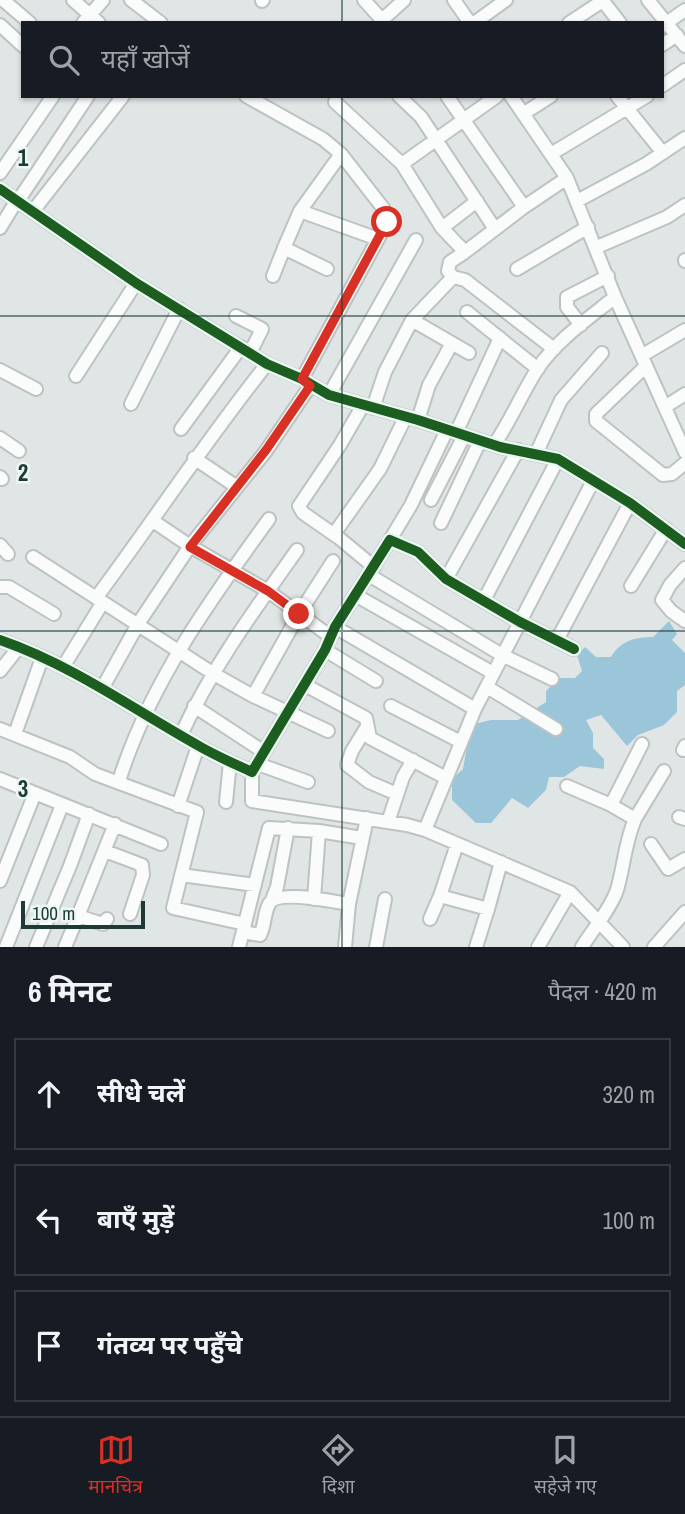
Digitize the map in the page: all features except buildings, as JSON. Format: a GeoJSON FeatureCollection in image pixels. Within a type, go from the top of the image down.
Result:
{"type":"FeatureCollection","features":[{"type":"Feature","properties":{"kind":"street"},"geometry":{"type":"LineString","coordinates":[[3,0],[28,21]]}},
{"type":"Feature","properties":{"kind":"street"},"geometry":{"type":"LineString","coordinates":[[73,0],[91,20],[103,0]]}},
{"type":"Feature","properties":{"kind":"street"},"geometry":{"type":"LineString","coordinates":[[131,0],[158,21]]}},
{"type":"Feature","properties":{"kind":"street"},"geometry":{"type":"LineString","coordinates":[[364,0],[380,21]]}},
{"type":"Feature","properties":{"kind":"street"},"geometry":{"type":"LineString","coordinates":[[382,21],[404,0]]}},
{"type":"Feature","properties":{"kind":"street"},"geometry":{"type":"LineString","coordinates":[[454,0],[470,21]]}},
{"type":"Feature","properties":{"kind":"street"},"geometry":{"type":"LineString","coordinates":[[475,21],[506,0]]}},
{"type":"Feature","properties":{"kind":"street"},"geometry":{"type":"LineString","coordinates":[[572,21],[603,0],[619,21]]}},
{"type":"Feature","properties":{"kind":"street"},"geometry":{"type":"LineString","coordinates":[[648,0],[662,21]]}},
{"type":"Feature","properties":{"kind":"street"},"geometry":{"type":"LineString","coordinates":[[681,41],[664,24],[685,10]]}},
{"type":"Feature","properties":{"kind":"street"},"geometry":{"type":"LineString","coordinates":[[0,25],[21,44]]}},
{"type":"Feature","properties":{"kind":"street"},"geometry":{"type":"LineString","coordinates":[[664,85],[685,70]]}},
{"type":"Feature","properties":{"kind":"street"},"geometry":{"type":"LineString","coordinates":[[0,173],[52,98]]}},
{"type":"Feature","properties":{"kind":"street"},"geometry":{"type":"LineString","coordinates":[[0,228],[87,98]]}},
{"type":"Feature","properties":{"kind":"street"},"geometry":{"type":"LineString","coordinates":[[33,211],[119,98]]}},
{"type":"Feature","properties":{"kind":"street"},"geometry":{"type":"LineString","coordinates":[[103,687],[138,624],[190,547],[266,450],[306,382],[387,222],[383,208],[341,154],[323,139],[250,98]]}},
{"type":"Feature","properties":{"kind":"street"},"geometry":{"type":"LineString","coordinates":[[401,98],[421,117],[495,229]]}},
{"type":"Feature","properties":{"kind":"street"},"geometry":{"type":"LineString","coordinates":[[448,98],[524,207]]}},
{"type":"Feature","properties":{"kind":"street"},"geometry":{"type":"LineString","coordinates":[[402,164],[494,98]]}},
{"type":"Feature","properties":{"kind":"street"},"geometry":{"type":"LineString","coordinates":[[512,98],[567,178],[615,297],[685,452]]}},
{"type":"Feature","properties":{"kind":"street"},"geometry":{"type":"LineString","coordinates":[[523,114],[548,98]]}},
{"type":"Feature","properties":{"kind":"street"},"geometry":{"type":"LineString","coordinates":[[619,98],[663,153]]}},
{"type":"Feature","properties":{"kind":"street"},"geometry":{"type":"LineString","coordinates":[[551,154],[644,98]]}},
{"type":"Feature","properties":{"kind":"street"},"geometry":{"type":"LineString","coordinates":[[335,102],[402,164],[442,228],[465,252]]}},
{"type":"Feature","properties":{"kind":"street"},"geometry":{"type":"LineString","coordinates":[[577,201],[646,164],[685,138]]}},
{"type":"Feature","properties":{"kind":"street"},"geometry":{"type":"LineString","coordinates":[[274,276],[300,211],[341,154]]}},
{"type":"Feature","properties":{"kind":"street"},"geometry":{"type":"LineString","coordinates":[[554,349],[466,280],[453,277],[448,271],[450,262],[567,178]]}},
{"type":"Feature","properties":{"kind":"street"},"geometry":{"type":"LineString","coordinates":[[0,189],[136,283],[268,364],[329,395],[480,441],[558,459],[630,503],[685,544]]}},
{"type":"Feature","properties":{"kind":"street"},"geometry":{"type":"LineString","coordinates":[[442,228],[477,201]]}},
{"type":"Feature","properties":{"kind":"street"},"geometry":{"type":"LineString","coordinates":[[597,247],[667,217],[685,205]]}},
{"type":"Feature","properties":{"kind":"street"},"geometry":{"type":"LineString","coordinates":[[300,211],[378,239]]}},
{"type":"Feature","properties":{"kind":"street"},"geometry":{"type":"LineString","coordinates":[[517,269],[588,227]]}},
{"type":"Feature","properties":{"kind":"street"},"geometry":{"type":"LineString","coordinates":[[329,395],[416,240]]}},
{"type":"Feature","properties":{"kind":"street"},"geometry":{"type":"LineString","coordinates":[[284,248],[327,269]]}},
{"type":"Feature","properties":{"kind":"street"},"geometry":{"type":"LineString","coordinates":[[581,325],[567,307],[567,297],[607,276]]}},
{"type":"Feature","properties":{"kind":"street"},"geometry":{"type":"LineString","coordinates":[[453,277],[412,320],[368,406],[299,506],[303,513],[334,534],[371,571],[502,655],[552,679]]}},
{"type":"Feature","properties":{"kind":"street"},"geometry":{"type":"LineString","coordinates":[[76,376],[136,283]]}},
{"type":"Feature","properties":{"kind":"street"},"geometry":{"type":"LineString","coordinates":[[494,444],[508,425],[538,369],[554,349],[615,297]]}},
{"type":"Feature","properties":{"kind":"street"},"geometry":{"type":"LineString","coordinates":[[131,404],[179,309]]}},
{"type":"Feature","properties":{"kind":"street"},"geometry":{"type":"LineString","coordinates":[[467,312],[538,369]]}},
{"type":"Feature","properties":{"kind":"street"},"geometry":{"type":"LineString","coordinates":[[181,429],[262,329],[236,316]]}},
{"type":"Feature","properties":{"kind":"street"},"geometry":{"type":"LineString","coordinates":[[412,320],[469,353]]}},
{"type":"Feature","properties":{"kind":"street"},"geometry":{"type":"LineString","coordinates":[[685,330],[645,361],[596,414],[596,421],[663,475],[672,474],[685,463]]}},
{"type":"Feature","properties":{"kind":"street"},"geometry":{"type":"LineString","coordinates":[[431,500],[456,433],[500,338]]}},
{"type":"Feature","properties":{"kind":"street"},"geometry":{"type":"LineString","coordinates":[[334,534],[411,419],[452,343]]}},
{"type":"Feature","properties":{"kind":"street"},"geometry":{"type":"LineString","coordinates":[[536,454],[561,400],[602,353]]}},
{"type":"Feature","properties":{"kind":"street"},"geometry":{"type":"LineString","coordinates":[[63,667],[99,600],[194,458],[268,364]]}},
{"type":"Feature","properties":{"kind":"street"},"geometry":{"type":"LineString","coordinates":[[0,370],[36,389]]}},
{"type":"Feature","properties":{"kind":"street"},"geometry":{"type":"LineString","coordinates":[[664,407],[685,394]]}},
{"type":"Feature","properties":{"kind":"street"},"geometry":{"type":"LineString","coordinates":[[456,433],[333,632],[258,763],[252,801],[367,818],[425,831],[570,892],[622,947]]}},
{"type":"Feature","properties":{"kind":"street"},"geometry":{"type":"LineString","coordinates":[[0,438],[19,451]]}},
{"type":"Feature","properties":{"kind":"street"},"geometry":{"type":"LineString","coordinates":[[441,523],[480,441]]}},
{"type":"Feature","properties":{"kind":"street"},"geometry":{"type":"LineString","coordinates":[[446,579],[518,450]]}},
{"type":"Feature","properties":{"kind":"street"},"geometry":{"type":"LineString","coordinates":[[194,458],[237,486]]}},
{"type":"Feature","properties":{"kind":"street"},"geometry":{"type":"LineString","coordinates":[[484,600],[558,459]]}},
{"type":"Feature","properties":{"kind":"street"},"geometry":{"type":"LineString","coordinates":[[425,831],[475,709],[593,481]]}},
{"type":"Feature","properties":{"kind":"street"},"geometry":{"type":"LineString","coordinates":[[557,640],[630,503]]}},
{"type":"Feature","properties":{"kind":"street"},"geometry":{"type":"LineString","coordinates":[[119,782],[130,746],[178,651],[269,519]]}},
{"type":"Feature","properties":{"kind":"street"},"geometry":{"type":"LineString","coordinates":[[153,521],[190,547],[268,591],[299,614],[475,709]]}},
{"type":"Feature","properties":{"kind":"street"},"geometry":{"type":"LineString","coordinates":[[631,586],[666,528]]}},
{"type":"Feature","properties":{"kind":"street"},"geometry":{"type":"LineString","coordinates":[[390,540],[418,552],[446,579],[520,622],[574,649]]}},
{"type":"Feature","properties":{"kind":"street"},"geometry":{"type":"LineString","coordinates":[[181,734],[194,706],[214,674],[297,550]]}},
{"type":"Feature","properties":{"kind":"street"},"geometry":{"type":"LineString","coordinates":[[33,557],[214,674],[253,696],[328,731]]}},
{"type":"Feature","properties":{"kind":"street"},"geometry":{"type":"LineString","coordinates":[[253,696],[299,614],[333,561]]}},
{"type":"Feature","properties":{"kind":"street"},"geometry":{"type":"LineString","coordinates":[[685,568],[663,594],[662,600],[685,621]]}},
{"type":"Feature","properties":{"kind":"street"},"geometry":{"type":"LineString","coordinates":[[0,587],[9,587],[54,614]]}},
{"type":"Feature","properties":{"kind":"street"},"geometry":{"type":"LineString","coordinates":[[356,596],[493,673]]}},
{"type":"Feature","properties":{"kind":"street"},"geometry":{"type":"LineString","coordinates":[[0,640],[103,687],[198,746],[230,762],[258,763],[308,782]]}},
{"type":"Feature","properties":{"kind":"street"},"geometry":{"type":"LineString","coordinates":[[0,671],[19,647]]}},
{"type":"Feature","properties":{"kind":"street"},"geometry":{"type":"LineString","coordinates":[[325,650],[376,681]]}},
{"type":"Feature","properties":{"kind":"street"},"geometry":{"type":"LineString","coordinates":[[15,734],[42,658]]}},
{"type":"Feature","properties":{"kind":"street"},"geometry":{"type":"LineString","coordinates":[[305,685],[366,718],[370,738],[446,778]]}},
{"type":"Feature","properties":{"kind":"street"},"geometry":{"type":"LineString","coordinates":[[487,687],[556,729]]}},
{"type":"Feature","properties":{"kind":"street"},"geometry":{"type":"LineString","coordinates":[[194,706],[258,763]]}},
{"type":"Feature","properties":{"kind":"street"},"geometry":{"type":"LineString","coordinates":[[391,706],[461,742]]}},
{"type":"Feature","properties":{"kind":"street"},"geometry":{"type":"LineString","coordinates":[[366,728],[347,765],[369,782],[397,794]]}},
{"type":"Feature","properties":{"kind":"street"},"geometry":{"type":"LineString","coordinates":[[0,729],[70,757],[95,774],[197,812],[173,908],[260,935],[277,887],[288,828]]}},
{"type":"Feature","properties":{"kind":"street"},"geometry":{"type":"LineString","coordinates":[[611,805],[642,744]]}},
{"type":"Feature","properties":{"kind":"street"},"geometry":{"type":"LineString","coordinates":[[178,806],[198,746]]}},
{"type":"Feature","properties":{"kind":"street"},"geometry":{"type":"LineString","coordinates":[[388,822],[397,794],[413,760]]}},
{"type":"Feature","properties":{"kind":"street"},"geometry":{"type":"LineString","coordinates":[[226,802],[230,762]]}},
{"type":"Feature","properties":{"kind":"street"},"geometry":{"type":"LineString","coordinates":[[582,947],[612,901],[618,887],[628,836],[635,819],[664,771]]}},
{"type":"Feature","properties":{"kind":"street"},"geometry":{"type":"LineString","coordinates":[[0,779],[161,844]]}},
{"type":"Feature","properties":{"kind":"street"},"geometry":{"type":"LineString","coordinates":[[567,786],[611,805],[635,819]]}},
{"type":"Feature","properties":{"kind":"street"},"geometry":{"type":"LineString","coordinates":[[0,881],[3,865],[35,793]]}},
{"type":"Feature","properties":{"kind":"street"},"geometry":{"type":"LineString","coordinates":[[6,947],[62,805]]}},
{"type":"Feature","properties":{"kind":"street"},"geometry":{"type":"LineString","coordinates":[[36,947],[71,866],[89,814]]}},
{"type":"Feature","properties":{"kind":"street"},"geometry":{"type":"LineString","coordinates":[[345,947],[349,904],[367,818]]}},
{"type":"Feature","properties":{"kind":"street"},"geometry":{"type":"LineString","coordinates":[[65,947],[115,824]]}},
{"type":"Feature","properties":{"kind":"street"},"geometry":{"type":"LineString","coordinates":[[239,947],[269,828],[319,831],[362,838]]}},
{"type":"Feature","properties":{"kind":"street"},"geometry":{"type":"LineString","coordinates":[[314,900],[319,831]]}},
{"type":"Feature","properties":{"kind":"street"},"geometry":{"type":"LineString","coordinates":[[430,919],[457,844]]}},
{"type":"Feature","properties":{"kind":"street"},"geometry":{"type":"LineString","coordinates":[[651,844],[668,869],[685,859]]}},
{"type":"Feature","properties":{"kind":"street"},"geometry":{"type":"LineString","coordinates":[[105,851],[142,865],[143,875],[130,914]]}},
{"type":"Feature","properties":{"kind":"street"},"geometry":{"type":"LineString","coordinates":[[476,947],[501,862]]}},
{"type":"Feature","properties":{"kind":"street"},"geometry":{"type":"LineString","coordinates":[[181,875],[256,886]]}},
{"type":"Feature","properties":{"kind":"street"},"geometry":{"type":"LineString","coordinates":[[538,947],[570,892]]}},
{"type":"Feature","properties":{"kind":"street"},"geometry":{"type":"LineString","coordinates":[[271,900],[288,896],[349,904]]}},
{"type":"Feature","properties":{"kind":"street"},"geometry":{"type":"LineString","coordinates":[[440,896],[488,909]]}},
{"type":"Feature","properties":{"kind":"street"},"geometry":{"type":"LineString","coordinates":[[376,947],[385,899]]}},
{"type":"Feature","properties":{"kind":"street"},"geometry":{"type":"LineString","coordinates":[[654,947],[685,912]]}},
{"type":"Feature","properties":{"kind":"street"},"geometry":{"type":"LineString","coordinates":[[78,916],[103,923],[107,919]]}},
{"type":"Feature","properties":{"kind":"water"},"geometry":{"type":"Polygon","coordinates":[[[669,621],[677,634],[672,640],[685,653],[685,685],[677,691],[677,712],[664,725],[638,735],[627,746],[601,715],[586,720],[593,733],[593,748],[604,759],[604,769],[580,766],[564,777],[549,777],[546,790],[528,808],[512,798],[491,823],[476,823],[452,800],[452,779],[463,769],[471,725],[491,720],[518,720],[546,702],[546,691],[559,678],[575,678],[582,671],[577,655],[585,647],[596,657],[611,657],[619,647],[629,641],[653,637],[669,621]]]}},
{"type":"Feature","properties":{"kind":"cycle path"},"geometry":{"type":"LineString","coordinates":[[0,189],[136,283],[267,364],[302,379],[329,395],[500,447],[558,459],[630,503],[685,544]]}},
{"type":"Feature","properties":{"kind":"cycle path"},"geometry":{"type":"LineString","coordinates":[[0,640],[77,675],[205,750],[252,772],[325,650],[335,627],[390,540],[418,552],[446,579],[520,622],[574,649]]}},
{"type":"Feature","properties":{"kind":"route"},"geometry":{"type":"LineString","coordinates":[[299,614],[268,591],[190,547],[266,450],[310,386],[302,379],[387,222]]}}]}
